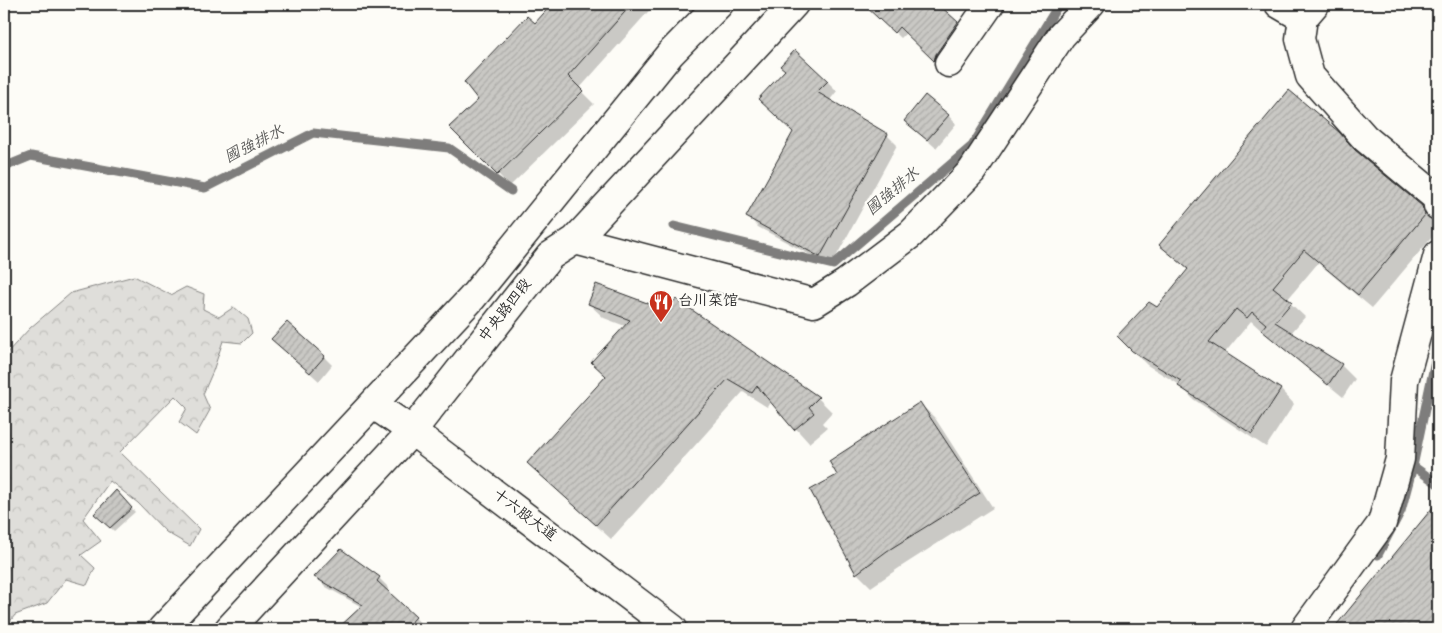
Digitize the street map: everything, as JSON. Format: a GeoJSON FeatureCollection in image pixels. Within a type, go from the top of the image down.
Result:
{"type":"FeatureCollection","features":[{"type":"Feature","properties":{"kind":"street"},"geometry":{"type":"LineString","coordinates":[[162,629],[374,405],[472,298],[670,54],[718,4]]}},
{"type":"Feature","properties":{"kind":"street","name":"中央路四段"},"geometry":{"type":"LineString","coordinates":[[229,629],[412,431],[550,256],[575,240],[794,4]]}},
{"type":"Feature","properties":{"kind":"street"},"geometry":{"type":"LineString","coordinates":[[949,63],[990,4]]}},
{"type":"Feature","properties":{"kind":"street"},"geometry":{"type":"LineString","coordinates":[[575,240],[814,303],[846,283],[910,234],[972,171],[1061,36],[1091,4]]}},
{"type":"Feature","properties":{"kind":"street"},"geometry":{"type":"LineString","coordinates":[[1279,4],[1309,11],[1300,39],[1310,76],[1365,138],[1437,198],[1438,206]]}},
{"type":"Feature","properties":{"kind":"street"},"geometry":{"type":"LineString","coordinates":[[1305,629],[1382,523],[1400,459],[1404,381],[1438,255]]}},
{"type":"Feature","properties":{"kind":"street","name":"十六股大道"},"geometry":{"type":"LineString","coordinates":[[374,405],[412,431],[673,629]]}},
{"type":"Feature","properties":{"kind":"green space"},"geometry":{"type":"Polygon","coordinates":[[[134,276],[171,295],[186,287],[204,294],[203,309],[219,317],[234,307],[248,319],[252,333],[242,343],[223,341],[203,394],[210,410],[196,435],[179,422],[187,408],[175,396],[120,452],[199,529],[190,546],[166,532],[138,503],[110,481],[83,519],[101,541],[81,555],[95,568],[87,585],[66,579],[47,603],[15,615],[4,629],[4,356],[30,328],[71,293],[134,276]]]}},
{"type":"Feature","properties":{"kind":"building"},"geometry":{"type":"Polygon","coordinates":[[[552,4],[632,4],[568,76],[583,91],[497,175],[449,127],[478,100],[464,82],[527,16],[535,23],[552,4]]]}},
{"type":"Feature","properties":{"kind":"building"},"geometry":{"type":"Polygon","coordinates":[[[863,4],[938,4],[958,22],[936,54],[934,61],[899,27],[894,33],[863,4]]]}},
{"type":"Feature","properties":{"kind":"building"},"geometry":{"type":"Polygon","coordinates":[[[795,50],[828,81],[817,92],[888,134],[820,257],[746,217],[793,132],[758,99],[785,70],[780,66],[795,50]]]}},
{"type":"Feature","properties":{"kind":"building"},"geometry":{"type":"Polygon","coordinates":[[[1289,90],[1339,132],[1355,150],[1422,206],[1425,215],[1358,295],[1304,250],[1273,287],[1292,302],[1275,322],[1342,364],[1328,385],[1261,330],[1266,324],[1252,312],[1247,318],[1236,309],[1209,342],[1281,389],[1252,434],[1178,386],[1181,381],[1132,351],[1117,336],[1149,302],[1157,307],[1188,269],[1159,245],[1289,90]]]}},
{"type":"Feature","properties":{"kind":"building"},"geometry":{"type":"Polygon","coordinates":[[[925,95],[949,115],[927,140],[904,121],[925,95]]]}},
{"type":"Feature","properties":{"kind":"building"},"geometry":{"type":"Polygon","coordinates":[[[596,284],[666,310],[676,299],[819,397],[809,407],[814,413],[794,430],[757,386],[752,393],[728,379],[596,525],[527,463],[606,376],[591,362],[630,320],[588,304],[596,284]]]}},
{"type":"Feature","properties":{"kind":"building"},"geometry":{"type":"Polygon","coordinates":[[[287,322],[325,356],[310,373],[271,339],[287,322]]]}},
{"type":"Feature","properties":{"kind":"building"},"geometry":{"type":"Polygon","coordinates":[[[920,402],[980,493],[887,551],[856,574],[810,490],[837,475],[829,461],[920,402]]]}},
{"type":"Feature","properties":{"kind":"building"},"geometry":{"type":"Polygon","coordinates":[[[116,490],[132,508],[110,528],[94,514],[116,490]]]}},
{"type":"Feature","properties":{"kind":"building"},"geometry":{"type":"Polygon","coordinates":[[[1438,501],[1438,629],[1333,629],[1438,501]]]}},
{"type":"Feature","properties":{"kind":"building"},"geometry":{"type":"Polygon","coordinates":[[[341,549],[380,577],[377,581],[416,617],[405,629],[337,629],[363,605],[314,577],[341,549]]]}},
{"type":"Feature","properties":{"kind":"waterway","name":"國強排水"},"geometry":{"type":"LineString","coordinates":[[674,226],[833,265],[972,146],[1059,4]]}},
{"type":"Feature","properties":{"kind":"waterway","name":"國強排水"},"geometry":{"type":"LineString","coordinates":[[4,167],[31,156],[205,188],[313,133],[449,148],[511,191]]}},
{"type":"Feature","properties":{"kind":"waterway"},"geometry":{"type":"LineString","coordinates":[[1378,555],[1401,511],[1413,466],[1438,347]]}},
{"type":"Feature","properties":{"kind":"waterway"},"geometry":{"type":"LineString","coordinates":[[1413,466],[1438,484]]}},
{"type":"Feature","properties":{"kind":"place","name":"台川菜馆"},"geometry":{"type":"Point","coordinates":[661,323]}}]}
